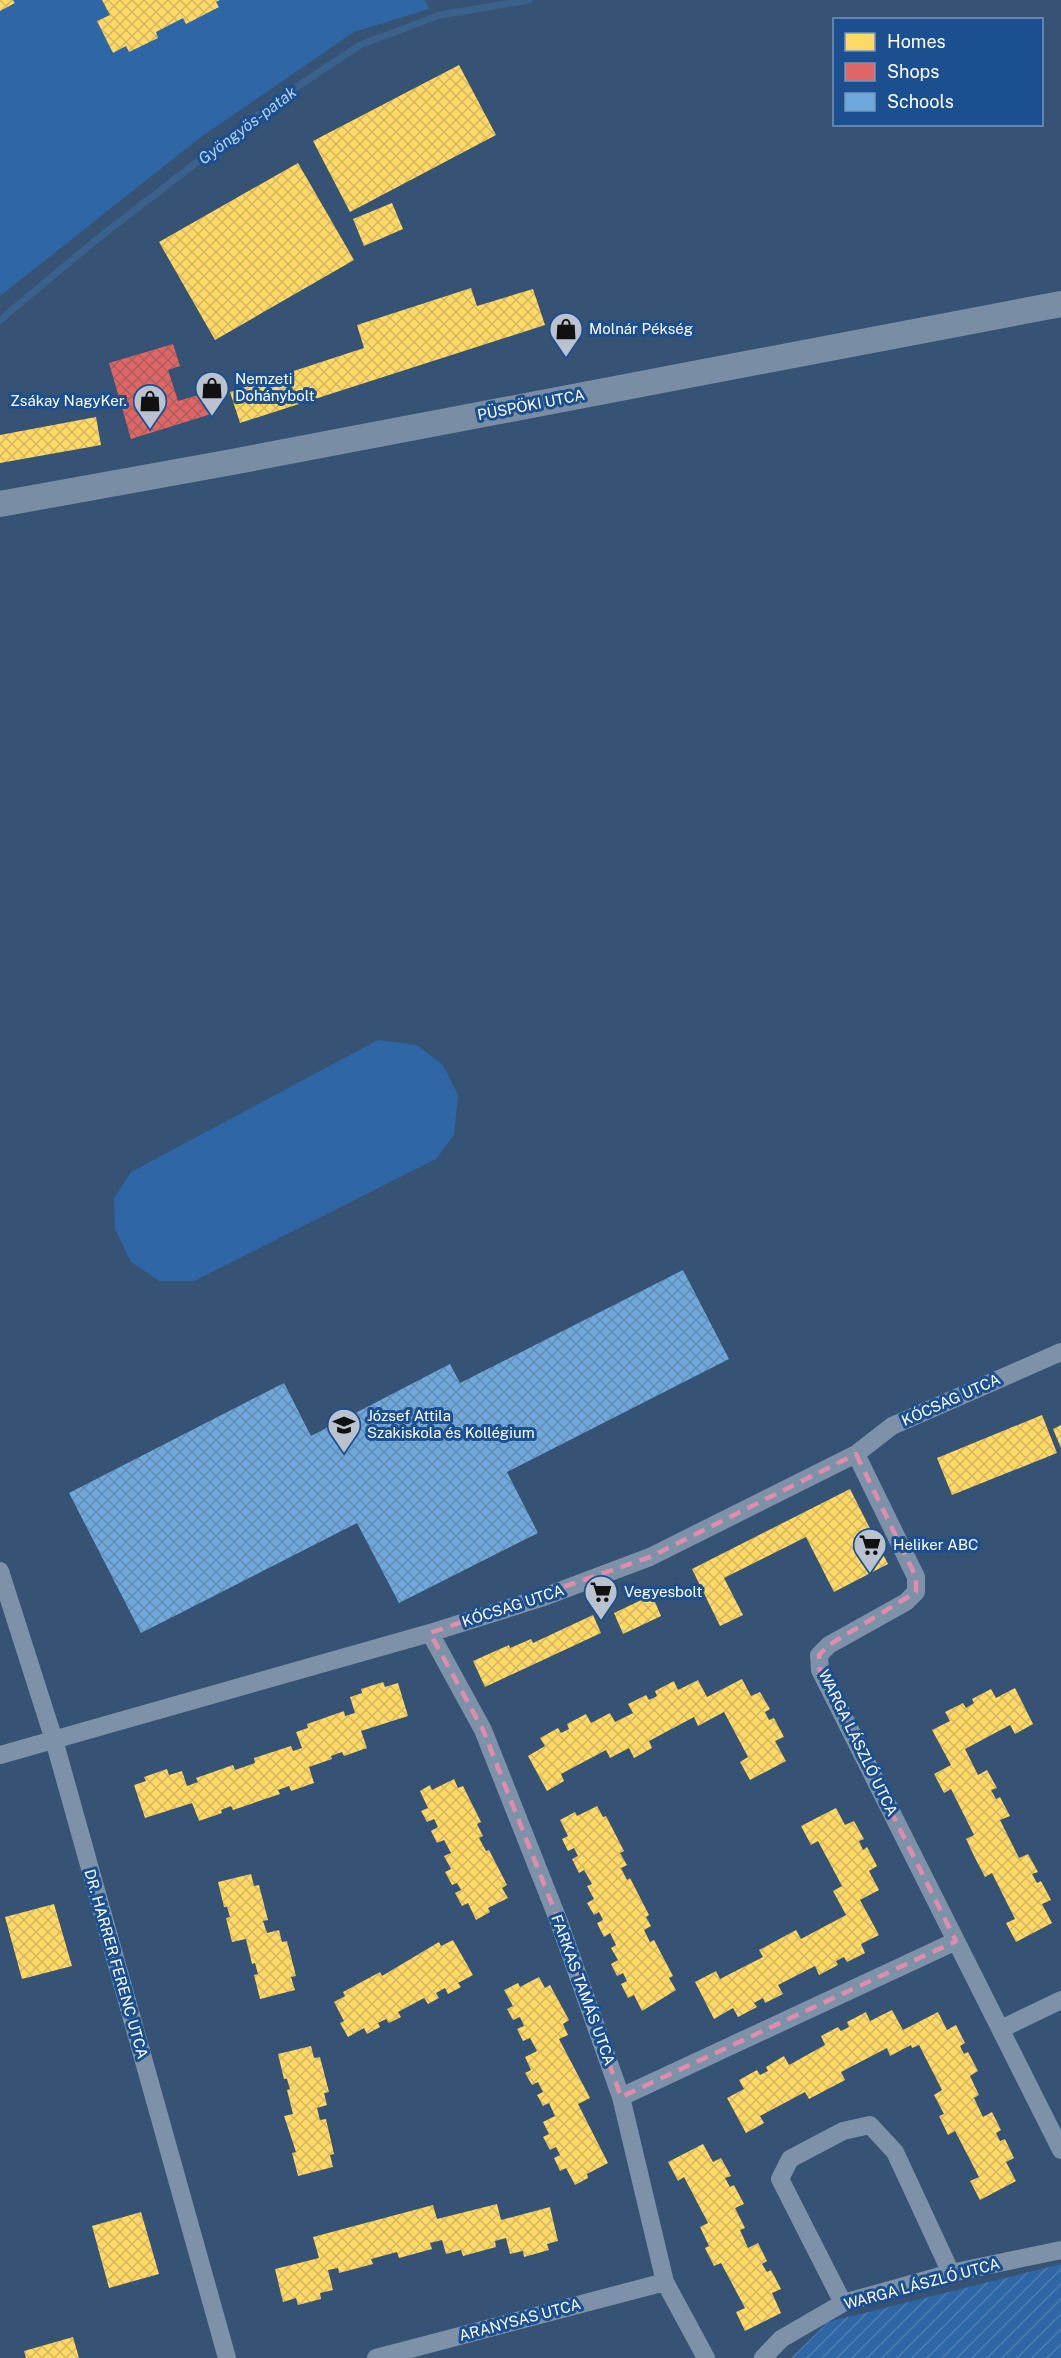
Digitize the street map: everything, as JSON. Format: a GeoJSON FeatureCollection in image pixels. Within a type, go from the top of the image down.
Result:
{"type":"FeatureCollection","features":[{"type":"Feature","properties":{"kind":"street","name":"PÜSPÖKI UTCA"},"geometry":{"type":"LineString","coordinates":[[0,504],[1061,304]]}},
{"type":"Feature","properties":{"kind":"street","name":"KÓCSAG UTCA"},"geometry":{"type":"LineString","coordinates":[[0,1755],[430,1633],[541,1598],[650,1557],[856,1454],[892,1426],[1061,1352]]}},
{"type":"Feature","properties":{"kind":"street","name":"WARGA LÁSZLÓ UTCA"},"geometry":{"type":"LineString","coordinates":[[856,1454],[916,1577],[916,1592],[906,1602],[829,1645],[819,1655],[820,1670],[1061,2150]]}},
{"type":"Feature","properties":{"kind":"street","name":"DR. HARRER FERENC UTCA"},"geometry":{"type":"LineString","coordinates":[[0,1571],[54,1740],[227,2358]]}},
{"type":"Feature","properties":{"kind":"street","name":"FARKAS TAMÁS UTCA"},"geometry":{"type":"LineString","coordinates":[[430,1633],[483,1730],[560,1922],[621,2097],[665,2282],[706,2358]]}},
{"type":"Feature","properties":{"kind":"street"},"geometry":{"type":"LineString","coordinates":[[621,2097],[956,1941]]}},
{"type":"Feature","properties":{"kind":"street"},"geometry":{"type":"LineString","coordinates":[[1001,2029],[1061,2000]]}},
{"type":"Feature","properties":{"kind":"street"},"geometry":{"type":"LineString","coordinates":[[843,2303],[780,2179],[790,2159],[843,2131],[870,2125],[895,2152],[951,2273]]}},
{"type":"Feature","properties":{"kind":"street","name":"WARGA LÁSZLÓ UTCA"},"geometry":{"type":"LineString","coordinates":[[763,2358],[781,2339],[843,2303],[951,2273],[1061,2250]]}},
{"type":"Feature","properties":{"kind":"street","name":"ARANYSAS UTCA"},"geometry":{"type":"LineString","coordinates":[[376,2358],[665,2282]]}},
{"type":"Feature","properties":{"kind":"highlighted area"},"geometry":{"type":"Polygon","coordinates":[[[856,1454],[916,1577],[916,1592],[829,1645],[819,1655],[820,1670],[956,1941],[621,2097],[559,1922],[483,1730],[430,1633],[650,1557],[856,1454]]]}},
{"type":"Feature","properties":{"kind":"shaded area"},"geometry":{"type":"Polygon","coordinates":[[[0,0],[425,0],[429,9],[354,32],[201,137],[0,296],[0,0]]]}},
{"type":"Feature","properties":{"kind":"shaded area"},"geometry":{"type":"Polygon","coordinates":[[[378,1040],[417,1045],[443,1065],[458,1095],[454,1135],[436,1159],[194,1281],[159,1281],[131,1262],[115,1229],[114,1198],[131,1172],[378,1040]]]}},
{"type":"Feature","properties":{"kind":"shaded area"},"geometry":{"type":"Polygon","coordinates":[[[1061,2264],[1061,2358],[791,2358],[828,2322],[1061,2264]]]}},
{"type":"Feature","properties":{"kind":"building: Homes"},"geometry":{"type":"Polygon","coordinates":[[[0,0],[13,0],[15,3],[0,11],[0,0]]]}},
{"type":"Feature","properties":{"kind":"building: Homes"},"geometry":{"type":"Polygon","coordinates":[[[102,0],[220,0],[216,2],[219,7],[186,24],[183,18],[156,32],[158,38],[129,52],[126,46],[113,53],[97,21],[110,15],[102,0]]]}},
{"type":"Feature","properties":{"kind":"building: Homes"},"geometry":{"type":"Polygon","coordinates":[[[459,65],[496,135],[350,212],[313,141],[459,65]]]}},
{"type":"Feature","properties":{"kind":"building: Homes"},"geometry":{"type":"Polygon","coordinates":[[[298,163],[354,260],[215,340],[159,242],[298,163]]]}},
{"type":"Feature","properties":{"kind":"building: Homes"},"geometry":{"type":"Polygon","coordinates":[[[392,203],[403,229],[364,246],[353,219],[392,203]]]}},
{"type":"Feature","properties":{"kind":"building: Homes"},"geometry":{"type":"Polygon","coordinates":[[[471,288],[477,306],[533,289],[545,325],[240,423],[230,392],[364,348],[357,325],[471,288]]]}},
{"type":"Feature","properties":{"kind":"building: Homes"},"geometry":{"type":"Polygon","coordinates":[[[96,417],[101,445],[0,463],[0,435],[96,417]]]}},
{"type":"Feature","properties":{"kind":"building: Homes"},"geometry":{"type":"Polygon","coordinates":[[[1042,1415],[1057,1453],[952,1495],[937,1458],[1042,1415]]]}},
{"type":"Feature","properties":{"kind":"building: Homes"},"geometry":{"type":"Polygon","coordinates":[[[1061,1425],[1061,1448],[1053,1429],[1061,1425]]]}},
{"type":"Feature","properties":{"kind":"building: Homes"},"geometry":{"type":"Polygon","coordinates":[[[850,1489],[888,1564],[834,1592],[806,1537],[724,1578],[743,1615],[720,1626],[692,1569],[850,1489]]]}},
{"type":"Feature","properties":{"kind":"building: Homes"},"geometry":{"type":"Polygon","coordinates":[[[652,1595],[661,1616],[623,1634],[614,1613],[652,1595]]]}},
{"type":"Feature","properties":{"kind":"building: Homes"},"geometry":{"type":"Polygon","coordinates":[[[593,1615],[601,1633],[485,1687],[473,1661],[509,1645],[510,1648],[531,1639],[533,1643],[593,1615]]]}},
{"type":"Feature","properties":{"kind":"building: Homes"},"geometry":{"type":"Polygon","coordinates":[[[742,1679],[751,1696],[760,1692],[770,1709],[765,1712],[769,1720],[774,1718],[784,1737],[775,1741],[786,1761],[750,1780],[740,1762],[748,1757],[724,1712],[698,1726],[694,1717],[649,1741],[652,1748],[634,1758],[629,1748],[610,1758],[606,1750],[561,1774],[564,1781],[547,1791],[528,1756],[545,1746],[540,1738],[558,1728],[561,1733],[569,1729],[567,1724],[586,1714],[591,1723],[610,1713],[615,1722],[633,1713],[628,1704],[646,1695],[649,1700],[657,1696],[655,1691],[674,1681],[678,1690],[698,1680],[707,1697],[742,1679]]]}},
{"type":"Feature","properties":{"kind":"building: Homes"},"geometry":{"type":"Polygon","coordinates":[[[383,1682],[385,1687],[398,1683],[408,1716],[361,1731],[367,1748],[344,1756],[342,1752],[331,1756],[332,1759],[309,1767],[314,1783],[291,1791],[289,1786],[278,1790],[280,1794],[233,1810],[231,1806],[221,1810],[222,1813],[199,1821],[192,1803],[145,1818],[134,1785],[146,1781],[144,1777],[167,1769],[169,1775],[182,1771],[187,1786],[198,1782],[196,1778],[233,1765],[235,1770],[255,1763],[254,1758],[291,1746],[293,1751],[302,1748],[296,1732],[308,1728],[307,1724],[344,1711],[345,1716],[355,1713],[350,1697],[362,1693],[361,1689],[383,1682]]]}},
{"type":"Feature","properties":{"kind":"building: Homes"},"geometry":{"type":"Polygon","coordinates":[[[1015,1688],[1033,1724],[1015,1734],[1010,1725],[965,1749],[978,1775],[987,1770],[997,1788],[991,1790],[996,1799],[1000,1797],[1010,1816],[1000,1820],[1019,1858],[1028,1854],[1038,1872],[1032,1874],[1037,1883],[1041,1881],[1051,1900],[1042,1904],[1052,1923],[1016,1942],[1006,1923],[1015,1919],[992,1873],[985,1877],[966,1839],[974,1835],[951,1789],[944,1793],[934,1774],[951,1765],[932,1730],[950,1721],[945,1712],[963,1703],[966,1708],[974,1703],[972,1699],[991,1689],[996,1698],[1015,1688]]]}},
{"type":"Feature","properties":{"kind":"building: Homes"},"geometry":{"type":"Polygon","coordinates":[[[454,1779],[458,1788],[463,1786],[481,1822],[477,1824],[483,1836],[479,1838],[486,1851],[489,1850],[507,1885],[502,1888],[508,1898],[488,1908],[490,1912],[476,1920],[468,1903],[462,1906],[455,1893],[461,1890],[457,1883],[452,1885],[445,1872],[451,1869],[444,1856],[451,1853],[444,1840],[437,1843],[431,1831],[438,1827],[434,1819],[427,1822],[421,1811],[428,1808],[420,1791],[430,1785],[432,1790],[454,1779]]]}},
{"type":"Feature","properties":{"kind":"building: Homes"},"geometry":{"type":"Polygon","coordinates":[[[597,1806],[603,1817],[606,1816],[624,1851],[620,1853],[627,1865],[621,1868],[627,1880],[630,1878],[649,1915],[646,1917],[651,1926],[644,1930],[650,1942],[654,1940],[673,1976],[669,1978],[676,1990],[642,2011],[634,1995],[628,1998],[621,1984],[627,1981],[623,1973],[617,1976],[611,1964],[618,1960],[611,1948],[616,1945],[610,1933],[604,1937],[597,1923],[603,1920],[599,1912],[594,1915],[587,1903],[594,1899],[587,1886],[592,1884],[584,1870],[579,1873],[572,1859],[578,1856],[574,1848],[568,1851],[562,1839],[568,1836],[560,1820],[575,1812],[577,1816],[597,1806]]]}},
{"type":"Feature","properties":{"kind":"building: Homes"},"geometry":{"type":"Polygon","coordinates":[[[836,1808],[845,1825],[854,1821],[864,1839],[859,1841],[863,1850],[867,1847],[877,1866],[869,1871],[879,1890],[860,1900],[879,1935],[861,1944],[865,1953],[847,1962],[844,1957],[836,1961],[838,1965],[819,1975],[815,1966],[778,1985],[783,1994],[765,2003],[763,1998],[754,2003],[757,2007],[738,2017],[733,2008],[714,2019],[695,1982],[716,1971],[720,1979],[763,1957],[759,1950],[796,1930],[801,1939],[846,1915],[833,1891],[842,1886],[818,1841],[811,1845],[801,1826],[836,1808]]]}},
{"type":"Feature","properties":{"kind":"building: Homes"},"geometry":{"type":"Polygon","coordinates":[[[251,1874],[254,1886],[259,1885],[268,1920],[263,1921],[267,1933],[279,1930],[282,1942],[287,1941],[296,1976],[291,1977],[295,1990],[260,1999],[254,1975],[258,1974],[255,1963],[252,1964],[246,1939],[232,1942],[226,1918],[230,1917],[227,1907],[224,1907],[218,1882],[251,1874]]]}},
{"type":"Feature","properties":{"kind":"building: Homes"},"geometry":{"type":"Polygon","coordinates":[[[54,1904],[72,1966],[22,1979],[5,1917],[54,1904]]]}},
{"type":"Feature","properties":{"kind":"building: Homes"},"geometry":{"type":"Polygon","coordinates":[[[453,1940],[473,1975],[458,1983],[461,1987],[448,1994],[445,1988],[436,1993],[439,1998],[428,2004],[424,1998],[398,2012],[401,2017],[389,2023],[386,2019],[378,2023],[380,2027],[367,2034],[364,2028],[348,2037],[340,2023],[344,2021],[334,2002],[345,1996],[343,1992],[380,1972],[382,1976],[439,1942],[441,1946],[453,1940]]]}},
{"type":"Feature","properties":{"kind":"building: Homes"},"geometry":{"type":"Polygon","coordinates":[[[539,1977],[545,1988],[550,1985],[569,2020],[563,2024],[568,2035],[559,2039],[590,2098],[578,2104],[608,2163],[587,2174],[588,2178],[575,2185],[566,2168],[560,2171],[554,2158],[560,2155],[556,2147],[550,2150],[543,2137],[549,2134],[543,2122],[555,2116],[549,2103],[543,2106],[537,2095],[543,2092],[538,2082],[532,2085],[525,2073],[531,2070],[525,2057],[537,2051],[530,2038],[523,2041],[517,2029],[524,2026],[520,2017],[513,2020],[507,2009],[513,2006],[504,1990],[518,1983],[520,1987],[539,1977]]]}},
{"type":"Feature","properties":{"kind":"building: Homes"},"geometry":{"type":"Polygon","coordinates":[[[892,2010],[903,2030],[938,2012],[947,2030],[956,2025],[965,2043],[960,2046],[964,2054],[968,2052],[978,2071],[970,2076],[979,2095],[974,2098],[983,2117],[992,2112],[1001,2130],[996,2133],[1000,2141],[1005,2139],[1014,2158],[1006,2162],[1016,2181],[980,2200],[970,2181],[979,2177],[955,2131],[948,2135],[939,2116],[944,2114],[934,2095],[942,2090],[919,2045],[912,2048],[911,2045],[890,2056],[887,2048],[841,2072],[845,2080],[809,2099],[805,2092],[760,2116],[764,2123],[746,2133],[727,2098],[744,2089],[739,2080],[757,2070],[760,2075],[768,2071],[766,2067],[784,2056],[789,2065],[825,2045],[821,2036],[838,2027],[841,2031],[849,2027],[847,2022],[866,2012],[870,2021],[892,2010]]]}},
{"type":"Feature","properties":{"kind":"building: Homes"},"geometry":{"type":"Polygon","coordinates":[[[311,2046],[314,2058],[320,2057],[329,2092],[324,2093],[327,2105],[317,2108],[320,2120],[326,2119],[334,2154],[330,2155],[333,2167],[298,2176],[292,2153],[296,2152],[284,2116],[293,2114],[287,2090],[290,2089],[287,2079],[284,2079],[278,2054],[311,2046]]]}},
{"type":"Feature","properties":{"kind":"building: Homes"},"geometry":{"type":"Polygon","coordinates":[[[703,2144],[713,2162],[721,2158],[731,2176],[725,2178],[730,2187],[734,2185],[744,2204],[735,2208],[745,2228],[740,2230],[748,2248],[758,2243],[767,2261],[762,2264],[767,2272],[771,2270],[781,2289],[772,2293],[781,2313],[745,2331],[736,2312],[745,2308],[721,2263],[714,2266],[705,2248],[709,2246],[700,2227],[708,2223],[684,2177],[678,2181],[668,2162],[703,2144]]]}},
{"type":"Feature","properties":{"kind":"building: Homes"},"geometry":{"type":"Polygon","coordinates":[[[497,2204],[501,2220],[550,2207],[558,2241],[547,2244],[549,2250],[524,2257],[523,2251],[510,2254],[506,2238],[495,2241],[496,2247],[463,2256],[461,2250],[446,2254],[442,2240],[430,2243],[432,2249],[399,2258],[397,2252],[371,2259],[373,2264],[339,2273],[338,2268],[328,2270],[333,2290],[320,2293],[321,2299],[298,2305],[296,2298],[283,2302],[275,2269],[319,2258],[313,2237],[433,2205],[437,2219],[497,2204]]]}},
{"type":"Feature","properties":{"kind":"building: Homes"},"geometry":{"type":"Polygon","coordinates":[[[141,2212],[159,2274],[109,2288],[92,2226],[141,2212]]]}},
{"type":"Feature","properties":{"kind":"building: Homes"},"geometry":{"type":"Polygon","coordinates":[[[73,2337],[79,2358],[26,2358],[24,2351],[73,2337]]]}},
{"type":"Feature","properties":{"kind":"building: Shops"},"geometry":{"type":"Polygon","coordinates":[[[173,344],[180,366],[168,370],[178,401],[205,393],[211,414],[131,439],[109,363],[173,344]]]}},
{"type":"Feature","properties":{"kind":"building: Schools","name":"József Attila Szakiskola és Kollégium"},"geometry":{"type":"Polygon","coordinates":[[[683,1270],[729,1359],[507,1472],[538,1533],[399,1603],[357,1523],[141,1633],[69,1493],[284,1383],[311,1436],[450,1364],[460,1383],[683,1270]]]}},
{"type":"Feature","properties":{"kind":"waterway","name":"Gyöngyös-patak"},"geometry":{"type":"LineString","coordinates":[[0,320],[96,240],[280,98],[360,45],[440,15],[529,0]]}},
{"type":"Feature","properties":{"kind":"place","name":"Molnár Pékség"},"geometry":{"type":"Point","coordinates":[566,358]}},
{"type":"Feature","properties":{"kind":"place","name":"Nemzeti Dohánybolt"},"geometry":{"type":"Point","coordinates":[212,417]}},
{"type":"Feature","properties":{"kind":"place","name":"Zsákay NagyKer."},"geometry":{"type":"Point","coordinates":[150,430]}},
{"type":"Feature","properties":{"kind":"place","name":"József Attila Szakiskola és Kollégium"},"geometry":{"type":"Point","coordinates":[344,1454]}},
{"type":"Feature","properties":{"kind":"place","name":"Heliker ABC"},"geometry":{"type":"Point","coordinates":[870,1574]}},
{"type":"Feature","properties":{"kind":"place","name":"Vegyesbolt"},"geometry":{"type":"Point","coordinates":[601,1621]}}]}
